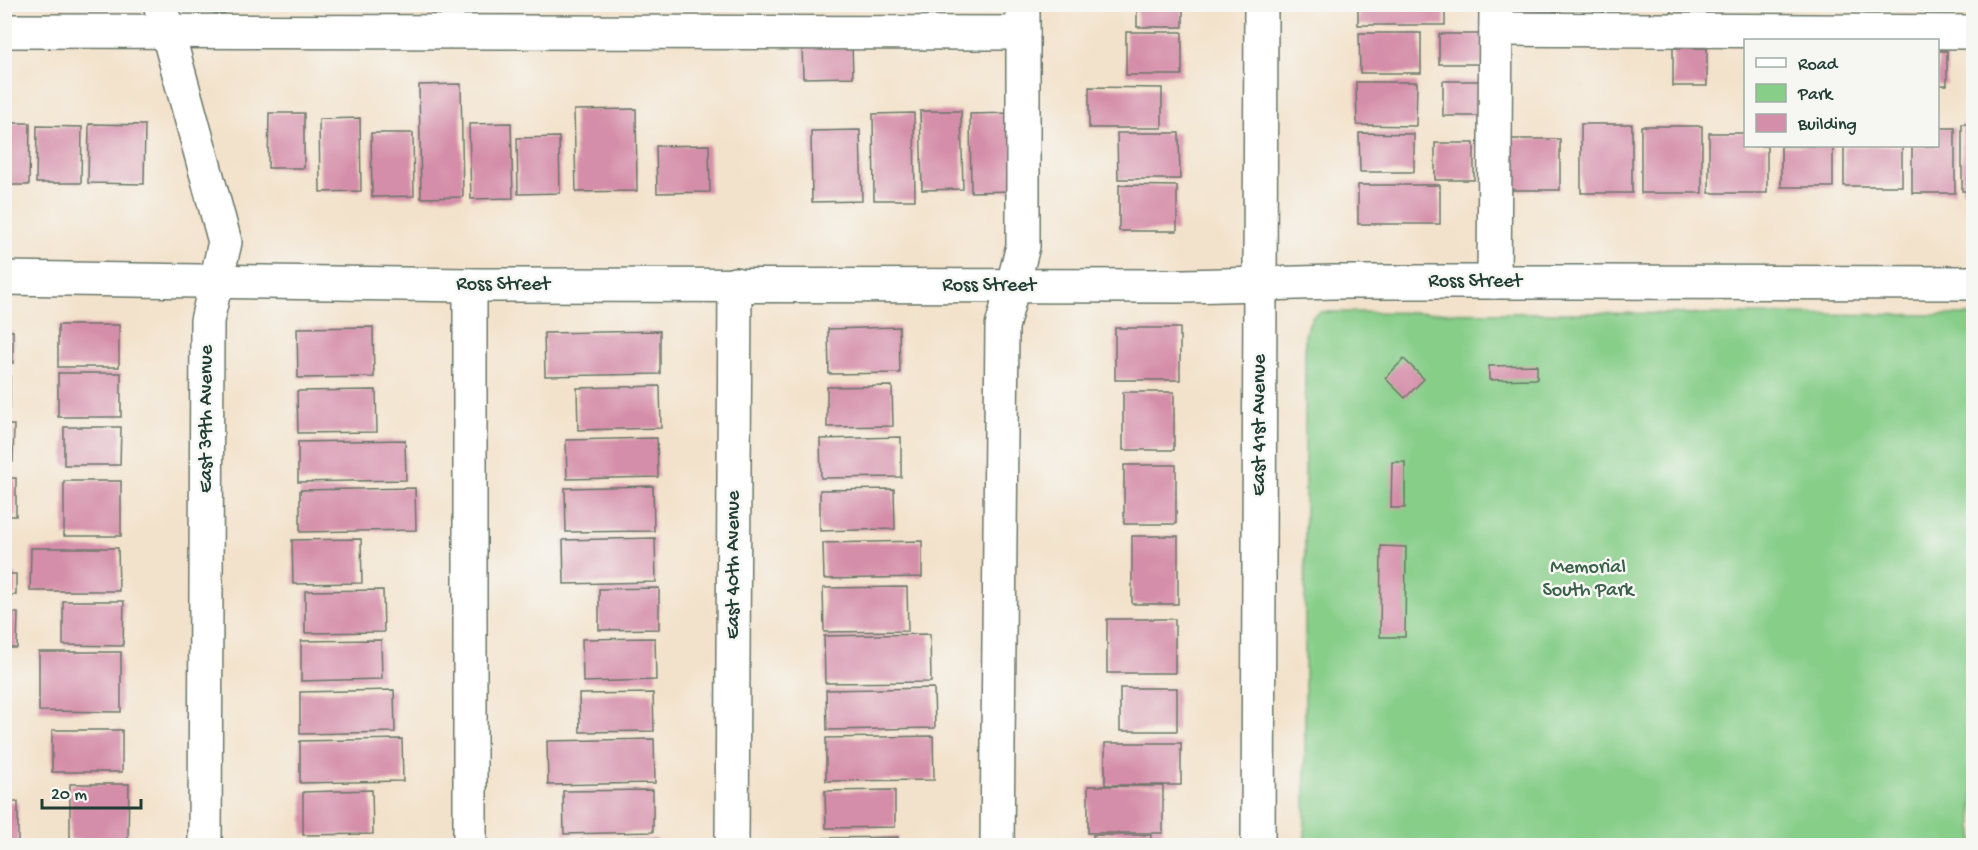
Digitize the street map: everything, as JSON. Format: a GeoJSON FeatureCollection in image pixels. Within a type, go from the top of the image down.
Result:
{"type":"FeatureCollection","features":[{"type":"Feature","properties":{"kind":"street","name":"East 41st Avenue"},"geometry":{"type":"LineString","coordinates":[[1258,846],[1261,4]]}},
{"type":"Feature","properties":{"kind":"street"},"geometry":{"type":"LineString","coordinates":[[1494,282],[1496,17],[1974,32]]}},
{"type":"Feature","properties":{"kind":"street"},"geometry":{"type":"LineString","coordinates":[[4,31],[163,18],[1023,19],[1023,246],[1002,327],[997,846]]}},
{"type":"Feature","properties":{"kind":"street","name":"East 39th Avenue"},"geometry":{"type":"LineString","coordinates":[[163,18],[225,242],[207,321],[205,846]]}},
{"type":"Feature","properties":{"kind":"street","name":"Ross Street"},"geometry":{"type":"LineString","coordinates":[[4,278],[470,285],[1974,283]]}},
{"type":"Feature","properties":{"kind":"street","name":"East 40th Avenue"},"geometry":{"type":"LineString","coordinates":[[732,846],[735,284]]}},
{"type":"Feature","properties":{"kind":"street"},"geometry":{"type":"LineString","coordinates":[[470,285],[470,846]]}},
{"type":"Feature","properties":{"kind":"green space","name":"Memorial South Park"},"geometry":{"type":"Polygon","coordinates":[[[1320,312],[1973,315],[1973,845],[1305,846],[1305,334],[1312,317],[1320,312]]]}},
{"type":"Feature","properties":{"kind":"building"},"geometry":{"type":"Polygon","coordinates":[[[1137,4],[1183,4],[1183,27],[1137,27],[1137,4]]]}},
{"type":"Feature","properties":{"kind":"building"},"geometry":{"type":"Polygon","coordinates":[[[1358,4],[1445,4],[1445,25],[1358,25],[1358,4]]]}},
{"type":"Feature","properties":{"kind":"building"},"geometry":{"type":"Polygon","coordinates":[[[1520,4],[1556,4],[1556,12],[1520,12],[1520,4]]]}},
{"type":"Feature","properties":{"kind":"building"},"geometry":{"type":"Polygon","coordinates":[[[1671,4],[1708,4],[1709,13],[1671,13],[1671,4]]]}},
{"type":"Feature","properties":{"kind":"building"},"geometry":{"type":"Polygon","coordinates":[[[1126,32],[1182,32],[1182,75],[1126,75],[1126,32]]]}},
{"type":"Feature","properties":{"kind":"building"},"geometry":{"type":"Polygon","coordinates":[[[1359,33],[1421,33],[1421,73],[1360,73],[1359,33]]]}},
{"type":"Feature","properties":{"kind":"building"},"geometry":{"type":"Polygon","coordinates":[[[1439,34],[1483,34],[1483,64],[1439,64],[1439,34]]]}},
{"type":"Feature","properties":{"kind":"building"},"geometry":{"type":"Polygon","coordinates":[[[852,44],[853,77],[803,78],[802,45],[852,44]]]}},
{"type":"Feature","properties":{"kind":"building"},"geometry":{"type":"Polygon","coordinates":[[[1673,48],[1707,48],[1707,86],[1673,86],[1673,48]]]}},
{"type":"Feature","properties":{"kind":"building"},"geometry":{"type":"Polygon","coordinates":[[[1939,51],[1947,51],[1947,85],[1939,85],[1939,51]]]}},
{"type":"Feature","properties":{"kind":"building"},"geometry":{"type":"Polygon","coordinates":[[[1443,81],[1480,81],[1480,116],[1443,116],[1443,81]]]}},
{"type":"Feature","properties":{"kind":"building"},"geometry":{"type":"Polygon","coordinates":[[[1356,82],[1417,82],[1416,126],[1357,125],[1356,82]]]}},
{"type":"Feature","properties":{"kind":"building"},"geometry":{"type":"Polygon","coordinates":[[[461,84],[463,197],[421,198],[419,85],[461,84]]]}},
{"type":"Feature","properties":{"kind":"building"},"geometry":{"type":"Polygon","coordinates":[[[1089,87],[1162,88],[1162,128],[1089,128],[1089,87]]]}},
{"type":"Feature","properties":{"kind":"building"},"geometry":{"type":"Polygon","coordinates":[[[636,109],[637,191],[576,192],[574,110],[636,109]]]}},
{"type":"Feature","properties":{"kind":"building"},"geometry":{"type":"Polygon","coordinates":[[[920,111],[961,111],[963,189],[922,190],[920,111]]]}},
{"type":"Feature","properties":{"kind":"building"},"geometry":{"type":"Polygon","coordinates":[[[269,113],[304,113],[304,168],[268,168],[269,113]]]}},
{"type":"Feature","properties":{"kind":"building"},"geometry":{"type":"Polygon","coordinates":[[[914,113],[915,200],[874,200],[873,114],[914,113]]]}},
{"type":"Feature","properties":{"kind":"building"},"geometry":{"type":"Polygon","coordinates":[[[1013,113],[1014,191],[971,192],[970,114],[1013,113]]]}},
{"type":"Feature","properties":{"kind":"building"},"geometry":{"type":"Polygon","coordinates":[[[360,118],[361,191],[320,192],[319,119],[360,118]]]}},
{"type":"Feature","properties":{"kind":"building"},"geometry":{"type":"Polygon","coordinates":[[[4,123],[30,123],[29,185],[4,185],[4,123]]]}},
{"type":"Feature","properties":{"kind":"building"},"geometry":{"type":"Polygon","coordinates":[[[511,123],[513,198],[471,199],[469,124],[511,123]]]}},
{"type":"Feature","properties":{"kind":"building"},"geometry":{"type":"Polygon","coordinates":[[[89,124],[145,125],[144,184],[88,183],[89,124]]]}},
{"type":"Feature","properties":{"kind":"building"},"geometry":{"type":"Polygon","coordinates":[[[1581,124],[1632,124],[1632,193],[1581,193],[1581,124]]]}},
{"type":"Feature","properties":{"kind":"building"},"geometry":{"type":"Polygon","coordinates":[[[1962,124],[1974,124],[1974,191],[1962,191],[1962,124]]]}},
{"type":"Feature","properties":{"kind":"building"},"geometry":{"type":"Polygon","coordinates":[[[37,126],[82,127],[81,183],[36,183],[37,126]]]}},
{"type":"Feature","properties":{"kind":"building"},"geometry":{"type":"Polygon","coordinates":[[[1641,126],[1702,126],[1702,193],[1641,193],[1641,126]]]}},
{"type":"Feature","properties":{"kind":"building"},"geometry":{"type":"Polygon","coordinates":[[[1939,128],[1955,128],[1955,193],[1912,193],[1912,147],[1939,147],[1939,128]]]}},
{"type":"Feature","properties":{"kind":"building"},"geometry":{"type":"Polygon","coordinates":[[[860,130],[862,201],[812,202],[811,131],[860,130]]]}},
{"type":"Feature","properties":{"kind":"building"},"geometry":{"type":"Polygon","coordinates":[[[371,133],[413,133],[414,196],[372,197],[371,133]]]}},
{"type":"Feature","properties":{"kind":"building"},"geometry":{"type":"Polygon","coordinates":[[[1117,133],[1179,133],[1180,179],[1118,179],[1117,133]]]}},
{"type":"Feature","properties":{"kind":"building"},"geometry":{"type":"Polygon","coordinates":[[[1359,133],[1414,134],[1414,172],[1360,172],[1359,133]]]}},
{"type":"Feature","properties":{"kind":"building"},"geometry":{"type":"Polygon","coordinates":[[[1709,133],[1744,133],[1744,147],[1767,147],[1767,193],[1709,193],[1709,133]]]}},
{"type":"Feature","properties":{"kind":"building"},"geometry":{"type":"Polygon","coordinates":[[[559,137],[560,193],[518,194],[517,138],[559,137]]]}},
{"type":"Feature","properties":{"kind":"building"},"geometry":{"type":"Polygon","coordinates":[[[1511,139],[1560,139],[1560,190],[1511,190],[1511,139]]]}},
{"type":"Feature","properties":{"kind":"building"},"geometry":{"type":"Polygon","coordinates":[[[1435,143],[1474,143],[1474,180],[1435,180],[1435,143]]]}},
{"type":"Feature","properties":{"kind":"building"},"geometry":{"type":"Polygon","coordinates":[[[709,145],[710,192],[657,193],[656,146],[709,145]]]}},
{"type":"Feature","properties":{"kind":"building"},"geometry":{"type":"Polygon","coordinates":[[[1781,147],[1833,147],[1833,187],[1781,187],[1781,147]]]}},
{"type":"Feature","properties":{"kind":"building"},"geometry":{"type":"Polygon","coordinates":[[[1844,147],[1902,147],[1902,186],[1844,186],[1844,147]]]}},
{"type":"Feature","properties":{"kind":"building"},"geometry":{"type":"Polygon","coordinates":[[[1119,185],[1177,186],[1177,231],[1119,231],[1119,185]]]}},
{"type":"Feature","properties":{"kind":"building"},"geometry":{"type":"Polygon","coordinates":[[[1358,185],[1440,185],[1440,224],[1358,224],[1358,185]]]}},
{"type":"Feature","properties":{"kind":"building"},"geometry":{"type":"Polygon","coordinates":[[[58,325],[119,325],[119,367],[58,367],[58,325]]]}},
{"type":"Feature","properties":{"kind":"building"},"geometry":{"type":"Polygon","coordinates":[[[373,327],[374,377],[298,378],[297,328],[373,327]]]}},
{"type":"Feature","properties":{"kind":"building"},"geometry":{"type":"Polygon","coordinates":[[[899,327],[900,373],[829,374],[828,329],[899,327]]]}},
{"type":"Feature","properties":{"kind":"building"},"geometry":{"type":"Polygon","coordinates":[[[1115,328],[1180,328],[1180,380],[1115,380],[1115,328]]]}},
{"type":"Feature","properties":{"kind":"building"},"geometry":{"type":"Polygon","coordinates":[[[4,331],[13,331],[13,363],[4,363],[4,331]]]}},
{"type":"Feature","properties":{"kind":"building"},"geometry":{"type":"Polygon","coordinates":[[[660,331],[660,374],[545,376],[544,333],[660,331]]]}},
{"type":"Feature","properties":{"kind":"building"},"geometry":{"type":"Polygon","coordinates":[[[1404,359],[1424,379],[1405,398],[1385,378],[1404,359]]]}},
{"type":"Feature","properties":{"kind":"building"},"geometry":{"type":"Polygon","coordinates":[[[1537,365],[1537,379],[1489,380],[1489,366],[1537,365]]]}},
{"type":"Feature","properties":{"kind":"building"},"geometry":{"type":"Polygon","coordinates":[[[58,373],[121,373],[121,417],[58,417],[58,373]]]}},
{"type":"Feature","properties":{"kind":"building"},"geometry":{"type":"Polygon","coordinates":[[[4,376],[10,376],[10,409],[4,409],[4,376]]]}},
{"type":"Feature","properties":{"kind":"building"},"geometry":{"type":"Polygon","coordinates":[[[660,386],[661,428],[578,430],[577,388],[660,386]]]}},
{"type":"Feature","properties":{"kind":"building"},"geometry":{"type":"Polygon","coordinates":[[[892,386],[893,426],[827,427],[827,387],[892,386]]]}},
{"type":"Feature","properties":{"kind":"building"},"geometry":{"type":"Polygon","coordinates":[[[376,390],[377,432],[298,433],[297,391],[376,390]]]}},
{"type":"Feature","properties":{"kind":"building"},"geometry":{"type":"Polygon","coordinates":[[[1123,392],[1174,392],[1174,450],[1123,450],[1123,392]]]}},
{"type":"Feature","properties":{"kind":"building"},"geometry":{"type":"Polygon","coordinates":[[[4,425],[14,425],[13,462],[4,462],[4,425]]]}},
{"type":"Feature","properties":{"kind":"building"},"geometry":{"type":"Polygon","coordinates":[[[64,427],[121,427],[120,465],[64,465],[64,427]]]}},
{"type":"Feature","properties":{"kind":"building"},"geometry":{"type":"Polygon","coordinates":[[[901,437],[901,477],[821,478],[820,439],[901,437]]]}},
{"type":"Feature","properties":{"kind":"building"},"geometry":{"type":"Polygon","coordinates":[[[657,438],[658,477],[567,479],[566,440],[657,438]]]}},
{"type":"Feature","properties":{"kind":"building"},"geometry":{"type":"Polygon","coordinates":[[[405,440],[406,480],[298,482],[298,442],[405,440]]]}},
{"type":"Feature","properties":{"kind":"building"},"geometry":{"type":"Polygon","coordinates":[[[1392,462],[1405,462],[1405,508],[1391,508],[1392,462]]]}},
{"type":"Feature","properties":{"kind":"building"},"geometry":{"type":"Polygon","coordinates":[[[1124,465],[1176,465],[1176,524],[1124,524],[1124,465]]]}},
{"type":"Feature","properties":{"kind":"building"},"geometry":{"type":"Polygon","coordinates":[[[4,478],[16,478],[16,516],[4,516],[4,478]]]}},
{"type":"Feature","properties":{"kind":"building"},"geometry":{"type":"Polygon","coordinates":[[[64,481],[121,481],[121,536],[64,536],[64,481]]]}},
{"type":"Feature","properties":{"kind":"building"},"geometry":{"type":"Polygon","coordinates":[[[653,486],[654,531],[566,532],[565,488],[653,486]]]}},
{"type":"Feature","properties":{"kind":"building"},"geometry":{"type":"Polygon","coordinates":[[[415,488],[416,530],[300,532],[300,490],[415,488]]]}},
{"type":"Feature","properties":{"kind":"building"},"geometry":{"type":"Polygon","coordinates":[[[894,489],[895,529],[820,531],[820,490],[894,489]]]}},
{"type":"Feature","properties":{"kind":"building"},"geometry":{"type":"Polygon","coordinates":[[[1132,536],[1178,536],[1178,604],[1132,604],[1132,536]]]}},
{"type":"Feature","properties":{"kind":"building"},"geometry":{"type":"Polygon","coordinates":[[[655,538],[656,582],[564,584],[563,540],[655,538]]]}},
{"type":"Feature","properties":{"kind":"building"},"geometry":{"type":"Polygon","coordinates":[[[361,539],[362,583],[293,584],[292,540],[361,539]]]}},
{"type":"Feature","properties":{"kind":"building"},"geometry":{"type":"Polygon","coordinates":[[[922,541],[922,577],[824,579],[823,543],[922,541]]]}},
{"type":"Feature","properties":{"kind":"building"},"geometry":{"type":"Polygon","coordinates":[[[1381,546],[1406,547],[1405,637],[1380,637],[1381,546]]]}},
{"type":"Feature","properties":{"kind":"building"},"geometry":{"type":"Polygon","coordinates":[[[31,548],[118,548],[119,591],[30,591],[31,548]]]}},
{"type":"Feature","properties":{"kind":"building"},"geometry":{"type":"Polygon","coordinates":[[[4,574],[16,574],[16,595],[4,595],[4,574]]]}},
{"type":"Feature","properties":{"kind":"building"},"geometry":{"type":"Polygon","coordinates":[[[907,587],[908,631],[824,632],[823,588],[907,587]]]}},
{"type":"Feature","properties":{"kind":"building"},"geometry":{"type":"Polygon","coordinates":[[[659,588],[659,629],[599,630],[599,589],[659,588]]]}},
{"type":"Feature","properties":{"kind":"building"},"geometry":{"type":"Polygon","coordinates":[[[383,590],[384,632],[305,633],[305,591],[383,590]]]}},
{"type":"Feature","properties":{"kind":"building"},"geometry":{"type":"Polygon","coordinates":[[[63,601],[124,601],[123,646],[63,645],[63,601]]]}},
{"type":"Feature","properties":{"kind":"building"},"geometry":{"type":"Polygon","coordinates":[[[4,613],[18,613],[17,648],[4,648],[4,613]]]}},
{"type":"Feature","properties":{"kind":"building"},"geometry":{"type":"Polygon","coordinates":[[[1107,619],[1175,619],[1175,673],[1107,673],[1107,619]]]}},
{"type":"Feature","properties":{"kind":"building"},"geometry":{"type":"Polygon","coordinates":[[[930,634],[931,682],[825,683],[824,636],[930,634]]]}},
{"type":"Feature","properties":{"kind":"building"},"geometry":{"type":"Polygon","coordinates":[[[655,638],[656,680],[583,682],[582,639],[655,638]]]}},
{"type":"Feature","properties":{"kind":"building"},"geometry":{"type":"Polygon","coordinates":[[[381,640],[382,679],[301,681],[301,641],[381,640]]]}},
{"type":"Feature","properties":{"kind":"building"},"geometry":{"type":"Polygon","coordinates":[[[39,652],[121,652],[121,712],[39,711],[39,652]]]}},
{"type":"Feature","properties":{"kind":"building"},"geometry":{"type":"Polygon","coordinates":[[[934,688],[935,728],[827,730],[826,690],[934,688]]]}},
{"type":"Feature","properties":{"kind":"building"},"geometry":{"type":"Polygon","coordinates":[[[1120,688],[1177,688],[1177,731],[1120,731],[1120,688]]]}},
{"type":"Feature","properties":{"kind":"building"},"geometry":{"type":"Polygon","coordinates":[[[394,690],[395,732],[300,734],[300,692],[394,690]]]}},
{"type":"Feature","properties":{"kind":"building"},"geometry":{"type":"Polygon","coordinates":[[[653,693],[654,731],[580,732],[579,694],[653,693]]]}},
{"type":"Feature","properties":{"kind":"building"},"geometry":{"type":"Polygon","coordinates":[[[52,730],[122,730],[122,772],[52,772],[52,730]]]}},
{"type":"Feature","properties":{"kind":"building"},"geometry":{"type":"Polygon","coordinates":[[[933,736],[934,780],[826,781],[826,738],[933,736]]]}},
{"type":"Feature","properties":{"kind":"building"},"geometry":{"type":"Polygon","coordinates":[[[402,739],[403,781],[300,783],[300,741],[402,739]]]}},
{"type":"Feature","properties":{"kind":"building"},"geometry":{"type":"Polygon","coordinates":[[[654,739],[655,783],[548,785],[547,741],[654,739]]]}},
{"type":"Feature","properties":{"kind":"building"},"geometry":{"type":"Polygon","coordinates":[[[1105,743],[1181,743],[1181,785],[1105,785],[1105,743]]]}},
{"type":"Feature","properties":{"kind":"building"},"geometry":{"type":"Polygon","coordinates":[[[70,784],[129,784],[128,840],[70,840],[70,784]]]}},
{"type":"Feature","properties":{"kind":"building"},"geometry":{"type":"Polygon","coordinates":[[[1088,786],[1163,786],[1163,833],[1088,833],[1088,786]]]}},
{"type":"Feature","properties":{"kind":"building"},"geometry":{"type":"Polygon","coordinates":[[[372,790],[373,834],[303,835],[303,792],[372,790]]]}},
{"type":"Feature","properties":{"kind":"building"},"geometry":{"type":"Polygon","coordinates":[[[653,790],[653,832],[564,834],[563,791],[653,790]]]}},
{"type":"Feature","properties":{"kind":"building"},"geometry":{"type":"Polygon","coordinates":[[[895,790],[895,827],[826,828],[825,791],[895,790]]]}},
{"type":"Feature","properties":{"kind":"building"},"geometry":{"type":"Polygon","coordinates":[[[4,802],[18,802],[18,846],[4,846],[4,802]]]}},
{"type":"Feature","properties":{"kind":"building"},"geometry":{"type":"Polygon","coordinates":[[[1093,835],[1151,835],[1151,846],[1093,846],[1093,835]]]}},
{"type":"Feature","properties":{"kind":"building"},"geometry":{"type":"Polygon","coordinates":[[[898,837],[898,846],[823,846],[823,838],[898,837]]]}},
{"type":"Feature","properties":{"kind":"building"},"geometry":{"type":"Polygon","coordinates":[[[657,839],[657,846],[581,846],[581,840],[657,839]]]}},
{"type":"Feature","properties":{"kind":"building"},"geometry":{"type":"Polygon","coordinates":[[[368,841],[368,846],[298,846],[298,842],[368,841]]]}}]}
